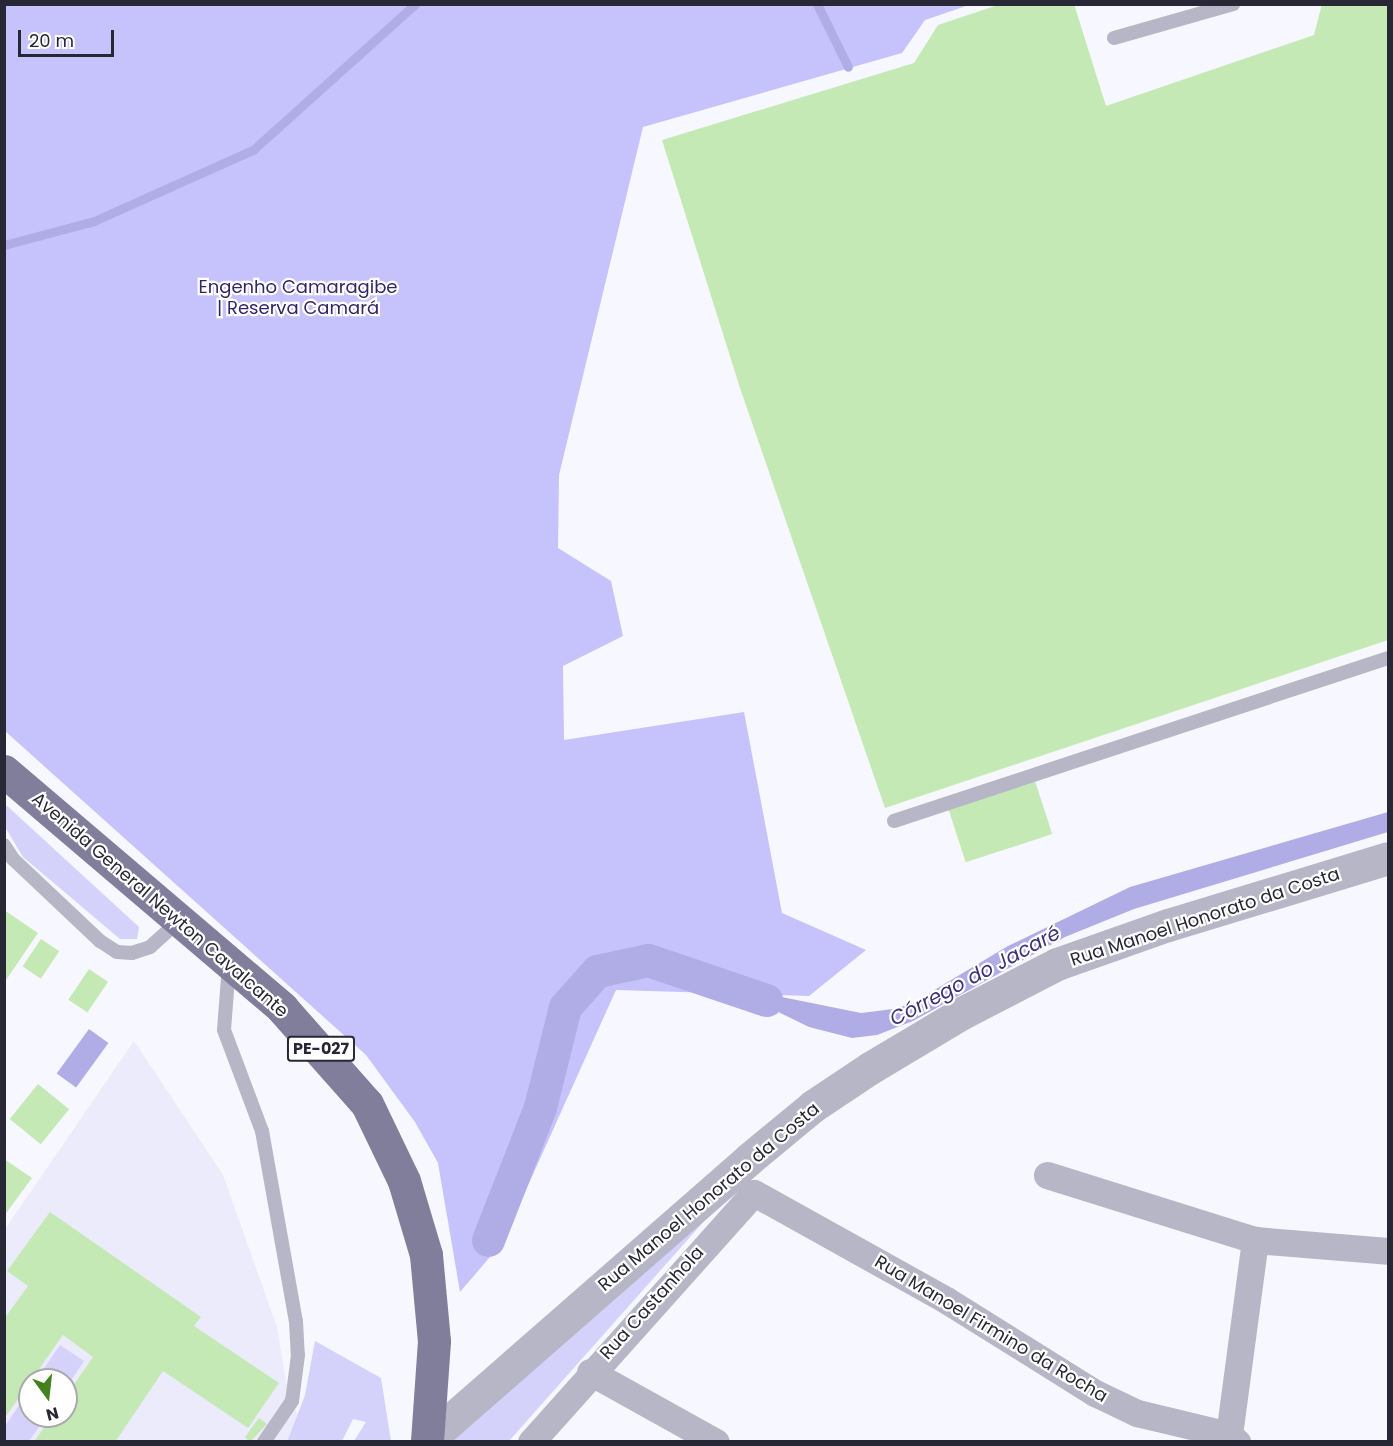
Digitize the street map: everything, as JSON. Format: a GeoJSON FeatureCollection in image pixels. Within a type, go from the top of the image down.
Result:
{"type":"FeatureCollection","features":[{"type":"Feature","properties":{"kind":"main road","name":"Avenida General Newton Cavalcante"},"geometry":{"type":"LineString","coordinates":[[4,771],[282,1008],[336,1065],[367,1104],[393,1154],[418,1220],[431,1290],[434,1341],[427,1441]]}},
{"type":"Feature","properties":{"kind":"street","name":"Rua Manoel Honorato da Costa"},"geometry":{"type":"LineString","coordinates":[[427,1441],[748,1159],[813,1107],[870,1068],[964,1012],[1057,964],[1168,925],[1389,858]]}},
{"type":"Feature","properties":{"kind":"street"},"geometry":{"type":"LineString","coordinates":[[748,1159],[754,1193]]}},
{"type":"Feature","properties":{"kind":"street"},"geometry":{"type":"LineString","coordinates":[[1047,1175],[1255,1240],[1389,1251]]}},
{"type":"Feature","properties":{"kind":"street","name":"Rua Castanhola"},"geometry":{"type":"LineString","coordinates":[[531,1442],[590,1372],[754,1193]]}},
{"type":"Feature","properties":{"kind":"street","name":"Rua Manoel Firmino da Rocha"},"geometry":{"type":"LineString","coordinates":[[754,1193],[946,1299],[1095,1394],[1137,1413],[1233,1438]]}},
{"type":"Feature","properties":{"kind":"street"},"geometry":{"type":"LineString","coordinates":[[1233,1438],[1255,1240]]}},
{"type":"Feature","properties":{"kind":"street"},"geometry":{"type":"LineString","coordinates":[[590,1372],[716,1442]]}},
{"type":"Feature","properties":{"kind":"lane"},"geometry":{"type":"LineString","coordinates":[[1114,38],[1233,4]]}},
{"type":"Feature","properties":{"kind":"lane"},"geometry":{"type":"LineString","coordinates":[[894,821],[1389,658]]}},
{"type":"Feature","properties":{"kind":"lane"},"geometry":{"type":"LineString","coordinates":[[4,845],[13,860],[62,906],[117,952],[132,953],[150,947],[181,920]]}},
{"type":"Feature","properties":{"kind":"lane"},"geometry":{"type":"LineString","coordinates":[[229,962],[224,1030],[262,1131],[296,1322],[298,1355],[292,1401],[264,1442]]}},
{"type":"Feature","properties":{"kind":"shaded area"},"geometry":{"type":"Polygon","coordinates":[[[5,804],[139,927],[137,939],[120,939],[23,857],[5,827],[5,804]]]}},
{"type":"Feature","properties":{"kind":"shaded area"},"geometry":{"type":"Polygon","coordinates":[[[134,1041],[223,1175],[277,1327],[288,1394],[310,1441],[5,1442],[5,1229],[134,1041]]]}},
{"type":"Feature","properties":{"kind":"shaded area"},"geometry":{"type":"Polygon","coordinates":[[[746,1174],[509,1441],[449,1441],[746,1174]]]}},
{"type":"Feature","properties":{"kind":"shaded area"},"geometry":{"type":"Polygon","coordinates":[[[315,1341],[381,1378],[391,1441],[354,1441],[366,1422],[353,1419],[342,1441],[287,1442],[305,1395],[315,1341]]]}},
{"type":"Feature","properties":{"kind":"shaded area"},"geometry":{"type":"Polygon","coordinates":[[[60,1345],[84,1361],[78,1370],[78,1368],[44,1368],[60,1345]]]}},
{"type":"Feature","properties":{"kind":"shaded area"},"geometry":{"type":"Polygon","coordinates":[[[18,1407],[18,1428],[38,1428],[29,1441],[5,1441],[5,1426],[18,1407]]]}},
{"type":"Feature","properties":{"kind":"green space","name":"Engenho Camaragibe | Reserva Camará"},"geometry":{"type":"Polygon","coordinates":[[[5,5],[969,5],[925,20],[902,53],[643,127],[559,475],[558,548],[611,581],[623,636],[563,666],[564,740],[744,712],[782,913],[866,950],[809,996],[616,990],[502,1243],[460,1292],[438,1163],[415,1122],[366,1055],[5,731],[5,5]]]}},
{"type":"Feature","properties":{"kind":"water","name":"Córrego do Jacaré"},"geometry":{"type":"Polygon","coordinates":[[[1388,812],[1388,832],[1134,909],[1065,937],[913,1021],[877,1035],[852,1038],[809,1027],[723,985],[861,1013],[893,1009],[911,1004],[1008,946],[1130,887],[1388,812]]]}},
{"type":"Feature","properties":{"kind":"water"},"geometry":{"type":"Polygon","coordinates":[[[89,1029],[108,1043],[76,1088],[57,1073],[89,1029]]]}},
{"type":"Feature","properties":{"kind":"building"},"geometry":{"type":"Polygon","coordinates":[[[1001,4],[1074,4],[1106,106],[1314,35],[1322,4],[1388,4],[1388,640],[885,808],[740,388],[662,140],[914,63],[938,25],[1001,4]]]}},
{"type":"Feature","properties":{"kind":"building"},"geometry":{"type":"Polygon","coordinates":[[[1034,778],[1052,834],[966,862],[947,806],[1034,778]]]}},
{"type":"Feature","properties":{"kind":"building"},"geometry":{"type":"Polygon","coordinates":[[[4,910],[38,933],[4,983],[4,910]]]}},
{"type":"Feature","properties":{"kind":"building"},"geometry":{"type":"Polygon","coordinates":[[[41,939],[59,951],[41,979],[23,966],[41,939]]]}},
{"type":"Feature","properties":{"kind":"building"},"geometry":{"type":"Polygon","coordinates":[[[89,969],[108,982],[87,1013],[68,1000],[89,969]]]}},
{"type":"Feature","properties":{"kind":"building"},"geometry":{"type":"Polygon","coordinates":[[[38,1084],[69,1109],[41,1144],[10,1119],[38,1084]]]}},
{"type":"Feature","properties":{"kind":"building"},"geometry":{"type":"Polygon","coordinates":[[[4,1159],[32,1178],[4,1216],[4,1159]]]}},
{"type":"Feature","properties":{"kind":"building"},"geometry":{"type":"Polygon","coordinates":[[[50,1212],[201,1317],[194,1326],[279,1383],[248,1428],[163,1371],[115,1442],[34,1442],[44,1428],[78,1428],[78,1379],[93,1357],[63,1335],[40,1368],[18,1368],[18,1399],[4,1419],[4,1319],[28,1286],[7,1271],[50,1212]]]}},
{"type":"Feature","properties":{"kind":"building"},"geometry":{"type":"Polygon","coordinates":[[[259,1418],[267,1424],[250,1442],[245,1437],[259,1418]]]}},
{"type":"Feature","properties":{"kind":"waterway"},"geometry":{"type":"LineString","coordinates":[[4,245],[94,221],[253,150],[415,4]]}},
{"type":"Feature","properties":{"kind":"waterway"},"geometry":{"type":"LineString","coordinates":[[817,4],[848,67]]}},
{"type":"Feature","properties":{"kind":"waterway","name":"Córrego do Jacaré"},"geometry":{"type":"LineString","coordinates":[[488,1240],[540,1107],[565,1007],[597,971],[648,960],[766,1000]]}}]}
